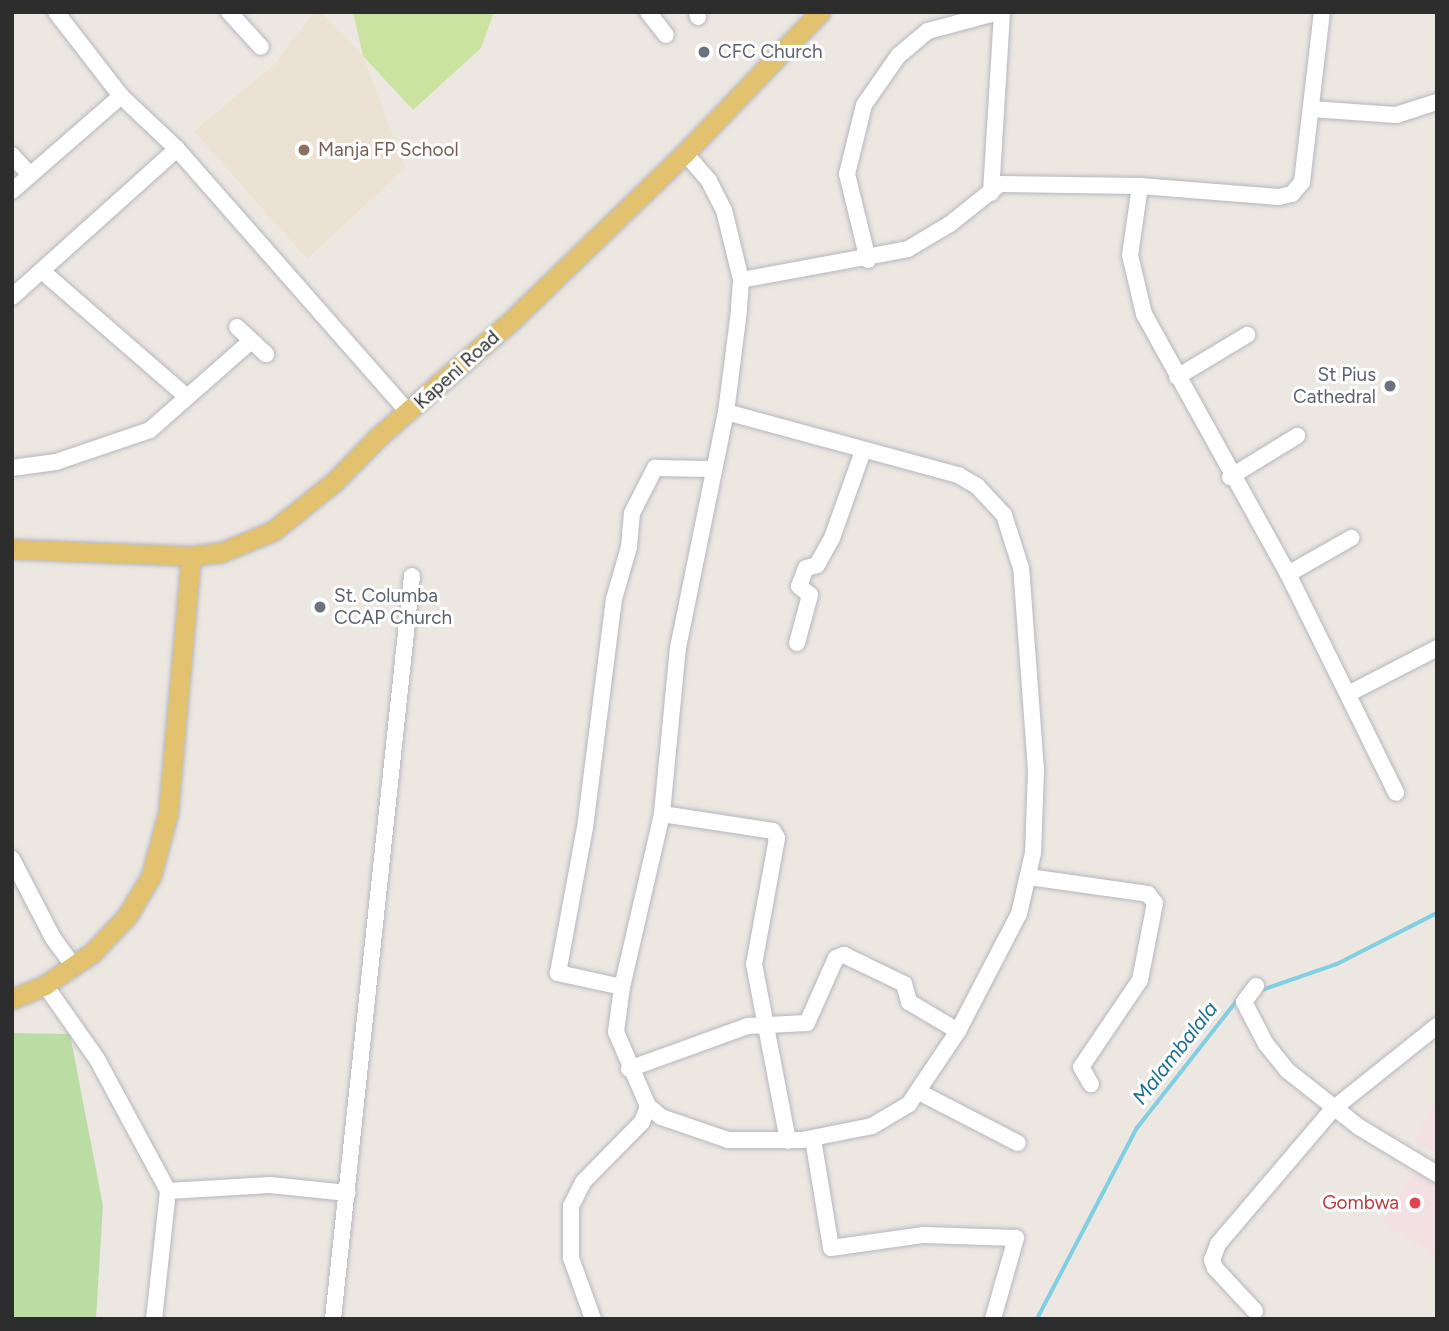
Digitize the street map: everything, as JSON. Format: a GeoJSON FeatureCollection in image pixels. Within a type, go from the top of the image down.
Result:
{"type":"FeatureCollection","features":[{"type":"Feature","properties":{"kind":"main road","name":"Kapeni Road"},"geometry":{"type":"LineString","coordinates":[[12,549],[191,556],[222,552],[274,531],[409,413],[685,153],[820,12]]}},
{"type":"Feature","properties":{"kind":"main road"},"geometry":{"type":"LineString","coordinates":[[12,999],[45,985],[74,967],[127,916],[159,852],[168,813],[191,556]]}},
{"type":"Feature","properties":{"kind":"street"},"geometry":{"type":"LineString","coordinates":[[56,12],[121,96],[177,149],[409,413]]}},
{"type":"Feature","properties":{"kind":"street"},"geometry":{"type":"LineString","coordinates":[[229,12],[261,47]]}},
{"type":"Feature","properties":{"kind":"street"},"geometry":{"type":"LineString","coordinates":[[648,12],[666,35]]}},
{"type":"Feature","properties":{"kind":"street"},"geometry":{"type":"LineString","coordinates":[[867,260],[847,174],[863,105],[898,56],[928,30],[1000,12],[991,193]]}},
{"type":"Feature","properties":{"kind":"street"},"geometry":{"type":"LineString","coordinates":[[741,280],[867,260],[908,250],[1000,184],[1015,182],[1140,186],[1285,197],[1302,182],[1322,12]]}},
{"type":"Feature","properties":{"kind":"street"},"geometry":{"type":"LineString","coordinates":[[12,191],[121,96]]}},
{"type":"Feature","properties":{"kind":"street"},"geometry":{"type":"LineString","coordinates":[[1311,109],[1396,115],[1437,102]]}},
{"type":"Feature","properties":{"kind":"street"},"geometry":{"type":"LineString","coordinates":[[12,297],[177,149]]}},
{"type":"Feature","properties":{"kind":"street"},"geometry":{"type":"LineString","coordinates":[[685,153],[719,197],[741,280],[726,412],[678,647],[662,814],[622,987],[616,1032],[629,1069],[648,1106],[678,1126],[728,1140],[813,1139],[852,1133],[888,1119],[919,1092],[958,1031],[1019,914],[1029,877],[1036,770],[1031,674],[1013,534],[991,499],[957,475],[726,412]]}},
{"type":"Feature","properties":{"kind":"street"},"geometry":{"type":"LineString","coordinates":[[12,155],[30,175]]}},
{"type":"Feature","properties":{"kind":"street"},"geometry":{"type":"LineString","coordinates":[[1140,186],[1130,255],[1134,282],[1144,314],[1230,477],[1288,573],[1350,693],[1396,793]]}},
{"type":"Feature","properties":{"kind":"street"},"geometry":{"type":"LineString","coordinates":[[42,271],[186,396]]}},
{"type":"Feature","properties":{"kind":"street"},"geometry":{"type":"LineString","coordinates":[[237,327],[265,354]]}},
{"type":"Feature","properties":{"kind":"street"},"geometry":{"type":"LineString","coordinates":[[1177,377],[1247,335]]}},
{"type":"Feature","properties":{"kind":"street"},"geometry":{"type":"LineString","coordinates":[[12,468],[56,462],[150,430],[251,341]]}},
{"type":"Feature","properties":{"kind":"street"},"geometry":{"type":"LineString","coordinates":[[1230,477],[1297,436]]}},
{"type":"Feature","properties":{"kind":"street"},"geometry":{"type":"LineString","coordinates":[[797,643],[810,595],[799,586],[806,568],[817,565],[832,538],[863,451]]}},
{"type":"Feature","properties":{"kind":"street"},"geometry":{"type":"LineString","coordinates":[[622,987],[558,973],[585,828],[614,599],[629,547],[632,513],[655,468],[713,469]]}},
{"type":"Feature","properties":{"kind":"street"},"geometry":{"type":"LineString","coordinates":[[1288,573],[1351,538]]}},
{"type":"Feature","properties":{"kind":"street"},"geometry":{"type":"LineString","coordinates":[[333,1319],[412,576]]}},
{"type":"Feature","properties":{"kind":"street"},"geometry":{"type":"LineString","coordinates":[[1350,693],[1437,648]]}},
{"type":"Feature","properties":{"kind":"street"},"geometry":{"type":"LineString","coordinates":[[662,814],[773,831],[777,838],[754,964],[788,1141]]}},
{"type":"Feature","properties":{"kind":"street"},"geometry":{"type":"LineString","coordinates":[[12,859],[53,938],[74,967]]}},
{"type":"Feature","properties":{"kind":"street"},"geometry":{"type":"LineString","coordinates":[[1029,877],[1148,894],[1155,903],[1140,980],[1081,1067],[1091,1084]]}},
{"type":"Feature","properties":{"kind":"street"},"geometry":{"type":"LineString","coordinates":[[629,1069],[765,1023],[807,1023],[836,958],[844,955],[904,984],[909,1002],[958,1031]]}},
{"type":"Feature","properties":{"kind":"street"},"geometry":{"type":"LineString","coordinates":[[45,985],[97,1059],[168,1191],[155,1319]]}},
{"type":"Feature","properties":{"kind":"street"},"geometry":{"type":"LineString","coordinates":[[1256,986],[1244,1002],[1275,1058],[1334,1109],[1437,1174]]}},
{"type":"Feature","properties":{"kind":"street"},"geometry":{"type":"LineString","coordinates":[[1255,1311],[1214,1268],[1214,1254],[1334,1109],[1437,1026]]}},
{"type":"Feature","properties":{"kind":"street"},"geometry":{"type":"LineString","coordinates":[[919,1092],[1018,1143]]}},
{"type":"Feature","properties":{"kind":"street"},"geometry":{"type":"LineString","coordinates":[[593,1319],[571,1258],[571,1206],[583,1182],[642,1122],[648,1106]]}},
{"type":"Feature","properties":{"kind":"street"},"geometry":{"type":"LineString","coordinates":[[813,1139],[831,1248],[924,1235],[1016,1238],[993,1319]]}},
{"type":"Feature","properties":{"kind":"street"},"geometry":{"type":"LineString","coordinates":[[168,1191],[270,1185],[348,1193]]}},
{"type":"Feature","properties":{"kind":"shaded area","name":"Manja FP School"},"geometry":{"type":"Polygon","coordinates":[[[314,12],[321,12],[363,56],[405,168],[307,259],[194,131],[274,65],[314,12]]]}},
{"type":"Feature","properties":{"kind":"shaded area"},"geometry":{"type":"Polygon","coordinates":[[[1437,1099],[1437,1154],[1414,1141],[1437,1099]]]}},
{"type":"Feature","properties":{"kind":"shaded area","name":"Gombwa"},"geometry":{"type":"Polygon","coordinates":[[[1412,1173],[1437,1184],[1437,1257],[1383,1223],[1412,1173]]]}},
{"type":"Feature","properties":{"kind":"green space"},"geometry":{"type":"Polygon","coordinates":[[[353,12],[494,12],[481,48],[413,110],[363,56],[353,12]]]}},
{"type":"Feature","properties":{"kind":"green space"},"geometry":{"type":"Polygon","coordinates":[[[12,1033],[70,1034],[103,1206],[96,1319],[12,1319],[12,1033]]]}},
{"type":"Feature","properties":{"kind":"waterway","name":"Malambalala"},"geometry":{"type":"LineString","coordinates":[[1259,991],[1337,964],[1437,913]]}},
{"type":"Feature","properties":{"kind":"waterway","name":"Malambalala"},"geometry":{"type":"LineString","coordinates":[[1037,1319],[1137,1128],[1239,998]]}},
{"type":"Feature","properties":{"kind":"place","name":"CFC Church"},"geometry":{"type":"Point","coordinates":[704,52]}},
{"type":"Feature","properties":{"kind":"place","name":"Manja FP School"},"geometry":{"type":"Point","coordinates":[304,150]}},
{"type":"Feature","properties":{"kind":"place","name":"St Pius Cathedral"},"geometry":{"type":"Point","coordinates":[1390,386]}},
{"type":"Feature","properties":{"kind":"place","name":"St. Columba CCAP Church"},"geometry":{"type":"Point","coordinates":[320,607]}},
{"type":"Feature","properties":{"kind":"place","name":"Gombwa"},"geometry":{"type":"Point","coordinates":[1415,1203]}}]}
